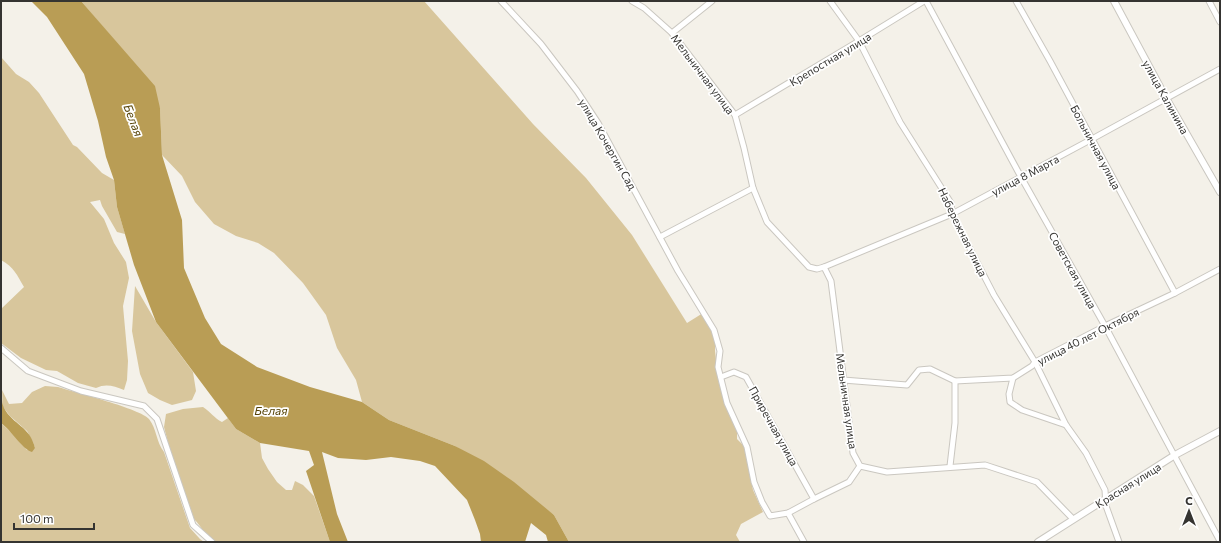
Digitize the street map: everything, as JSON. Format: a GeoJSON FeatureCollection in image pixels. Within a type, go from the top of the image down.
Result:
{"type":"FeatureCollection","features":[{"type":"Feature","properties":{"kind":"street","name":"улица Кочергин Сад"},"geometry":{"type":"LineString","coordinates":[[501,1],[541,44],[577,91],[598,123],[660,237]]}},
{"type":"Feature","properties":{"kind":"street","name":"Мельничная улица"},"geometry":{"type":"LineString","coordinates":[[632,1],[644,8],[672,32],[735,115],[753,188],[767,222],[808,266],[817,269],[824,267],[831,281],[853,453],[860,466]]}},
{"type":"Feature","properties":{"kind":"street"},"geometry":{"type":"LineString","coordinates":[[672,32],[712,1]]}},
{"type":"Feature","properties":{"kind":"street","name":"Набережная улица"},"geometry":{"type":"LineString","coordinates":[[830,1],[859,41],[900,122],[951,203],[952,214],[994,295],[1035,362],[1066,426],[1086,453],[1105,490],[1106,506],[1119,542]]}},
{"type":"Feature","properties":{"kind":"street","name":"Крепостная улица"},"geometry":{"type":"LineString","coordinates":[[735,115],[925,1]]}},
{"type":"Feature","properties":{"kind":"street","name":"Советская улица"},"geometry":{"type":"LineString","coordinates":[[925,1],[1021,177],[1105,326],[1220,541]]}},
{"type":"Feature","properties":{"kind":"street","name":"Больничная улица"},"geometry":{"type":"LineString","coordinates":[[1016,1],[1175,293]]}},
{"type":"Feature","properties":{"kind":"street","name":"улица Калинина"},"geometry":{"type":"LineString","coordinates":[[1114,1],[1166,98],[1220,192]]}},
{"type":"Feature","properties":{"kind":"street"},"geometry":{"type":"LineString","coordinates":[[1209,1],[1220,22]]}},
{"type":"Feature","properties":{"kind":"street","name":"улица 8 Марта"},"geometry":{"type":"LineString","coordinates":[[824,267],[952,214],[1220,69]]}},
{"type":"Feature","properties":{"kind":"street"},"geometry":{"type":"LineString","coordinates":[[753,188],[660,237],[678,271],[714,330],[720,351],[718,367],[727,403],[747,446],[754,482],[762,502],[770,516],[788,513],[849,482],[860,466],[887,472],[950,466],[985,465],[1037,482],[1073,519]]}},
{"type":"Feature","properties":{"kind":"street","name":"улица 40 лет Октября"},"geometry":{"type":"LineString","coordinates":[[955,382],[1013,378],[1032,366],[1035,362],[1105,326],[1175,293],[1220,269]]}},
{"type":"Feature","properties":{"kind":"street"},"geometry":{"type":"LineString","coordinates":[[1,348],[28,371],[81,391],[144,406],[157,419],[193,525],[212,542]]}},
{"type":"Feature","properties":{"kind":"street"},"geometry":{"type":"LineString","coordinates":[[843,380],[907,385],[919,370],[930,369],[955,382],[955,423],[950,466]]}},
{"type":"Feature","properties":{"kind":"street","name":"Приречная улица"},"geometry":{"type":"LineString","coordinates":[[721,377],[734,372],[746,377],[814,499]]}},
{"type":"Feature","properties":{"kind":"street"},"geometry":{"type":"LineString","coordinates":[[1013,378],[1009,394],[1010,402],[1022,410],[1066,426]]}},
{"type":"Feature","properties":{"kind":"street","name":"Красная улица"},"geometry":{"type":"LineString","coordinates":[[1038,542],[1175,455],[1220,431]]}},
{"type":"Feature","properties":{"kind":"street"},"geometry":{"type":"LineString","coordinates":[[788,513],[804,542]]}},
{"type":"Feature","properties":{"kind":"shaded area"},"geometry":{"type":"Polygon","coordinates":[[[81,1],[424,1],[533,124],[586,178],[632,235],[687,323],[703,313],[715,337],[719,384],[737,431],[737,439],[744,446],[753,490],[763,512],[741,524],[736,535],[740,542],[569,542],[554,515],[455,446],[389,420],[362,402],[356,380],[337,348],[326,315],[303,283],[274,253],[258,243],[236,236],[214,224],[195,202],[182,176],[162,155],[160,108],[115,41],[81,1]]]}},
{"type":"Feature","properties":{"kind":"shaded area"},"geometry":{"type":"Polygon","coordinates":[[[1,57],[16,74],[29,82],[39,93],[73,145],[77,147],[102,173],[114,180],[117,207],[125,234],[117,232],[100,200],[90,202],[104,219],[114,243],[126,262],[129,278],[123,306],[128,361],[127,380],[124,390],[107,385],[96,388],[78,383],[57,371],[46,370],[21,358],[1,343],[1,309],[24,287],[12,268],[1,260],[1,57]]]}},
{"type":"Feature","properties":{"kind":"shaded area"},"geometry":{"type":"Polygon","coordinates":[[[135,286],[156,322],[193,372],[196,391],[192,400],[172,405],[148,393],[140,374],[132,331],[135,286]]]}},
{"type":"Feature","properties":{"kind":"shaded area"},"geometry":{"type":"Polygon","coordinates":[[[45,386],[58,387],[106,401],[134,410],[149,419],[154,427],[159,444],[164,452],[190,528],[204,542],[1,542],[1,423],[27,450],[35,448],[27,431],[10,416],[3,407],[2,390],[9,404],[22,403],[32,392],[45,386]]]}},
{"type":"Feature","properties":{"kind":"shaded area"},"geometry":{"type":"Polygon","coordinates":[[[203,407],[222,422],[228,418],[236,429],[260,443],[262,458],[268,469],[277,482],[286,490],[292,490],[295,481],[303,485],[314,496],[330,542],[213,542],[210,540],[194,519],[170,450],[164,427],[166,414],[183,409],[203,407]]]}},
{"type":"Feature","properties":{"kind":"water","name":"Белая"},"geometry":{"type":"Polygon","coordinates":[[[31,1],[81,1],[155,86],[160,108],[162,155],[182,220],[184,268],[205,318],[221,344],[257,367],[310,387],[362,402],[389,420],[455,446],[484,461],[514,482],[554,515],[569,542],[548,542],[546,535],[531,523],[525,542],[481,542],[480,534],[467,500],[435,466],[420,461],[391,457],[366,460],[338,458],[322,452],[337,514],[348,542],[330,542],[306,471],[314,465],[309,451],[260,443],[236,429],[156,322],[134,265],[117,207],[114,180],[106,157],[98,121],[84,74],[47,17],[31,1]]]}},
{"type":"Feature","properties":{"kind":"water"},"geometry":{"type":"Polygon","coordinates":[[[1,386],[4,408],[8,414],[25,430],[33,441],[35,448],[32,452],[24,447],[1,423],[1,386]]]}}]}
